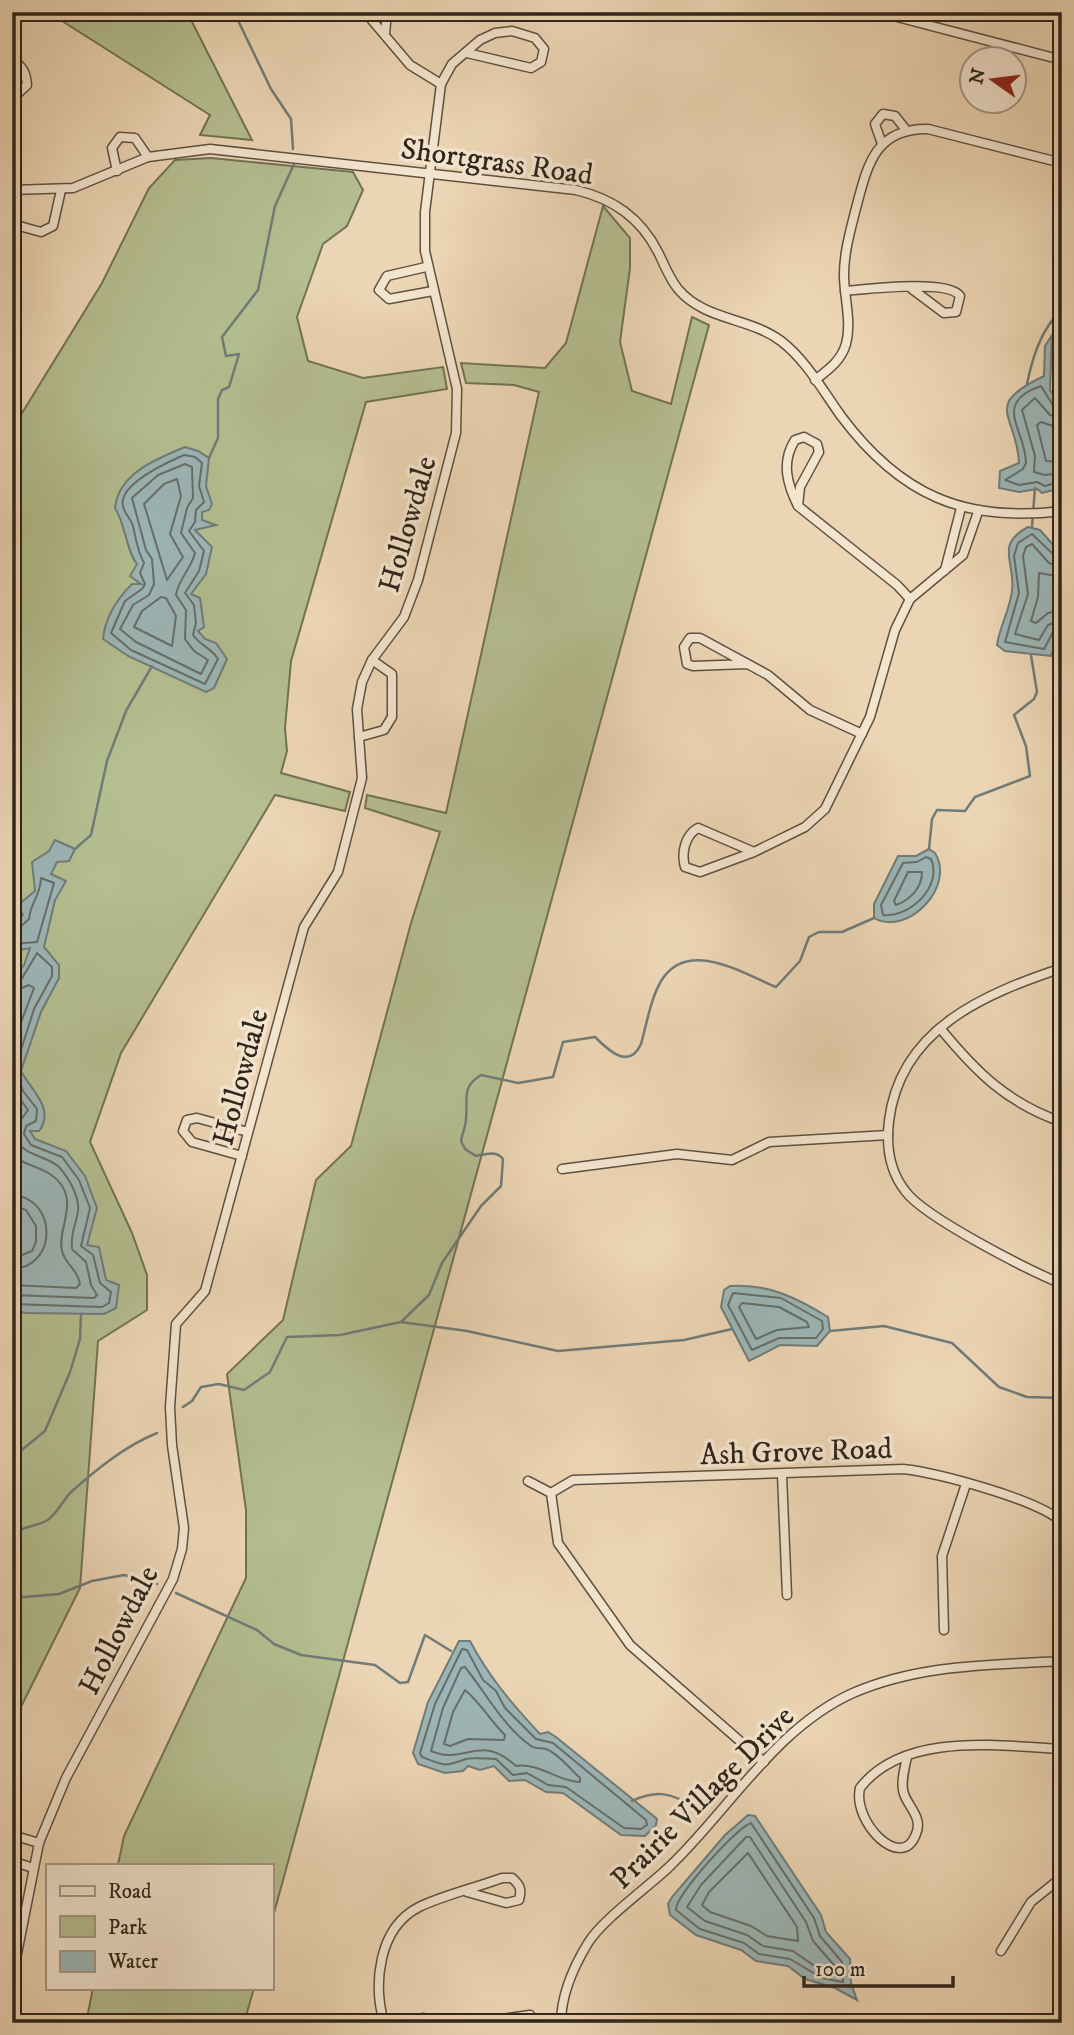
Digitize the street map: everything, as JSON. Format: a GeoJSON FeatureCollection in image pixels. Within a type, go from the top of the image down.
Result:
{"type":"FeatureCollection","features":[{"type":"Feature","properties":{"kind":"street"},"geometry":{"type":"LineString","coordinates":[[365,12],[410,65],[441,84],[452,64],[480,40],[504,32],[536,38],[544,49],[541,62],[531,68],[467,53]]}},
{"type":"Feature","properties":{"kind":"street"},"geometry":{"type":"LineString","coordinates":[[385,34],[387,12]]}},
{"type":"Feature","properties":{"kind":"street"},"geometry":{"type":"LineString","coordinates":[[878,12],[1062,60]]}},
{"type":"Feature","properties":{"kind":"street"},"geometry":{"type":"LineString","coordinates":[[12,60],[20,64],[26,74],[27,85],[12,99]]}},
{"type":"Feature","properties":{"kind":"street","name":"Hollowdale"},"geometry":{"type":"LineString","coordinates":[[12,1979],[39,1843],[66,1778],[173,1579],[182,1549],[184,1528],[170,1407],[176,1324],[205,1291],[304,927],[338,872],[362,778],[358,700],[362,682],[372,660],[404,617],[418,580],[456,433],[457,389],[426,267],[424,232],[441,84]]}},
{"type":"Feature","properties":{"kind":"street"},"geometry":{"type":"LineString","coordinates":[[882,144],[875,124],[883,114],[895,116],[906,130]]}},
{"type":"Feature","properties":{"kind":"street"},"geometry":{"type":"LineString","coordinates":[[815,380],[835,363],[844,349],[848,330],[844,259],[866,173],[872,157],[882,144],[906,130],[928,129],[1062,163]]}},
{"type":"Feature","properties":{"kind":"street"},"geometry":{"type":"LineString","coordinates":[[117,171],[112,148],[120,137],[135,138],[148,157]]}},
{"type":"Feature","properties":{"kind":"street","name":"Shortgrass Road"},"geometry":{"type":"LineString","coordinates":[[12,190],[61,190],[148,157],[186,150],[234,150],[576,190],[612,202],[639,223],[658,251],[673,282],[689,300],[717,315],[770,333],[796,355],[878,460],[916,488],[961,508],[978,512],[1016,515],[1062,511]]}},
{"type":"Feature","properties":{"kind":"street"},"geometry":{"type":"LineString","coordinates":[[12,224],[41,233],[53,226],[61,190]]}},
{"type":"Feature","properties":{"kind":"street"},"geometry":{"type":"LineString","coordinates":[[426,267],[387,276],[379,290],[389,299],[433,290]]}},
{"type":"Feature","properties":{"kind":"street"},"geometry":{"type":"LineString","coordinates":[[845,291],[929,286],[955,290],[960,296],[958,309],[944,313],[912,289]]}},
{"type":"Feature","properties":{"kind":"street"},"geometry":{"type":"LineString","coordinates":[[798,506],[800,487],[819,452],[817,443],[804,437],[799,437],[792,444],[786,467],[789,489],[798,506],[910,599]]}},
{"type":"Feature","properties":{"kind":"street"},"geometry":{"type":"LineString","coordinates":[[945,570],[961,508]]}},
{"type":"Feature","properties":{"kind":"street"},"geometry":{"type":"LineString","coordinates":[[754,852],[698,828],[688,836],[683,859],[685,867],[700,872],[754,852],[805,827],[825,808],[877,699],[895,630],[910,599],[963,555],[978,512]]}},
{"type":"Feature","properties":{"kind":"street"},"geometry":{"type":"LineString","coordinates":[[747,664],[693,666],[688,663],[684,647],[690,638],[699,638],[768,675],[810,710],[862,734]]}},
{"type":"Feature","properties":{"kind":"street"},"geometry":{"type":"LineString","coordinates":[[359,737],[384,730],[392,717],[392,674],[372,660]]}},
{"type":"Feature","properties":{"kind":"street"},"geometry":{"type":"LineString","coordinates":[[1062,968],[998,991],[940,1028],[915,1051],[904,1067],[895,1089],[888,1135],[894,1173],[920,1207],[1062,1284]]}},
{"type":"Feature","properties":{"kind":"street"},"geometry":{"type":"LineString","coordinates":[[940,1028],[990,1084],[1038,1114],[1062,1122]]}},
{"type":"Feature","properties":{"kind":"street"},"geometry":{"type":"LineString","coordinates":[[242,1156],[192,1142],[183,1131],[187,1120],[197,1118],[248,1132]]}},
{"type":"Feature","properties":{"kind":"street"},"geometry":{"type":"LineString","coordinates":[[562,1169],[677,1154],[732,1160],[769,1142],[888,1135]]}},
{"type":"Feature","properties":{"kind":"street","name":"Ash Grove Road"},"geometry":{"type":"LineString","coordinates":[[551,1493],[573,1480],[903,1469],[925,1471],[966,1484],[1046,1511],[1062,1522]]}},
{"type":"Feature","properties":{"kind":"street"},"geometry":{"type":"LineString","coordinates":[[782,1475],[787,1595]]}},
{"type":"Feature","properties":{"kind":"street"},"geometry":{"type":"LineString","coordinates":[[528,1481],[551,1493],[558,1543],[629,1645],[764,1762]]}},
{"type":"Feature","properties":{"kind":"street"},"geometry":{"type":"LineString","coordinates":[[944,1630],[942,1556],[966,1484]]}},
{"type":"Feature","properties":{"kind":"street","name":"Prairie Village Drive"},"geometry":{"type":"LineString","coordinates":[[561,2023],[566,1990],[589,1941],[671,1865],[764,1762],[822,1711],[851,1694],[912,1673],[957,1667],[1062,1661]]}},
{"type":"Feature","properties":{"kind":"street"},"geometry":{"type":"LineString","coordinates":[[907,1756],[904,1794],[912,1807],[918,1831],[913,1842],[904,1847],[893,1847],[876,1835],[859,1810],[860,1788],[876,1771],[907,1756],[933,1747],[967,1744],[1062,1749]]}},
{"type":"Feature","properties":{"kind":"street"},"geometry":{"type":"LineString","coordinates":[[12,1835],[39,1843]]}},
{"type":"Feature","properties":{"kind":"street"},"geometry":{"type":"LineString","coordinates":[[12,1861],[33,1868]]}},
{"type":"Feature","properties":{"kind":"street"},"geometry":{"type":"LineString","coordinates":[[1001,1951],[1031,1902],[1062,1877]]}},
{"type":"Feature","properties":{"kind":"street"},"geometry":{"type":"LineString","coordinates":[[384,2023],[377,2000],[377,1983],[390,1940],[403,1919],[419,1907],[467,1892],[512,1878],[520,1885],[521,1892],[519,1899],[506,1903],[467,1892]]}},
{"type":"Feature","properties":{"kind":"street"},"geometry":{"type":"LineString","coordinates":[[473,2023],[530,2015]]}},
{"type":"Feature","properties":{"kind":"street"},"geometry":{"type":"LineString","coordinates":[[405,2023],[423,2018],[429,2023]]}},
{"type":"Feature","properties":{"kind":"green space"},"geometry":{"type":"Polygon","coordinates":[[[48,12],[187,12],[252,140],[200,135],[210,115],[48,12]]]}},
{"type":"Feature","properties":{"kind":"green space"},"geometry":{"type":"Polygon","coordinates":[[[211,158],[353,172],[363,190],[347,226],[323,244],[297,317],[308,361],[363,378],[443,367],[447,389],[366,402],[291,661],[285,728],[287,751],[281,773],[350,792],[345,811],[275,795],[121,1053],[90,1142],[132,1233],[147,1275],[147,1310],[98,1341],[80,1588],[12,1725],[12,423],[19,418],[102,283],[149,188],[175,160],[211,158]]]}},
{"type":"Feature","properties":{"kind":"green space"},"geometry":{"type":"Polygon","coordinates":[[[603,206],[630,238],[630,268],[620,342],[632,391],[671,404],[692,317],[709,325],[273,1917],[273,1864],[118,1864],[124,1836],[246,1578],[246,1510],[227,1374],[283,1320],[316,1180],[351,1146],[411,923],[440,832],[365,808],[367,795],[446,813],[539,392],[514,385],[466,383],[461,363],[545,368],[566,343],[603,206]]]}},
{"type":"Feature","properties":{"kind":"green space"},"geometry":{"type":"Polygon","coordinates":[[[93,1990],[253,1990],[244,2023],[86,2023],[93,1990]]]}},
{"type":"Feature","properties":{"kind":"water"},"geometry":{"type":"Polygon","coordinates":[[[1052,335],[1050,390],[1062,407],[1062,488],[1042,493],[1037,489],[1019,492],[999,488],[1000,471],[1019,463],[1007,412],[1008,404],[1013,395],[1044,376],[1045,346],[1052,335]]]}},
{"type":"Feature","properties":{"kind":"water"},"geometry":{"type":"Polygon","coordinates":[[[185,447],[209,458],[206,486],[212,504],[209,510],[202,512],[202,520],[216,525],[195,530],[212,547],[206,574],[191,594],[200,598],[204,627],[198,631],[205,639],[216,643],[227,659],[214,688],[206,692],[128,656],[103,639],[106,623],[117,602],[132,584],[141,584],[130,576],[137,564],[115,508],[118,496],[123,486],[140,469],[185,447]]]}},
{"type":"Feature","properties":{"kind":"water"},"geometry":{"type":"Polygon","coordinates":[[[1028,527],[1040,530],[1062,555],[1062,629],[1051,656],[1005,651],[997,645],[1012,591],[1009,548],[1018,534],[1028,527]]]}},
{"type":"Feature","properties":{"kind":"water"},"geometry":{"type":"Polygon","coordinates":[[[55,840],[75,849],[69,861],[57,862],[51,874],[66,881],[55,900],[44,947],[59,965],[59,978],[41,1012],[21,1071],[40,1100],[45,1115],[39,1131],[30,1131],[35,1139],[66,1151],[85,1176],[97,1208],[87,1245],[99,1247],[106,1280],[119,1285],[116,1308],[104,1314],[26,1313],[12,1310],[12,1246],[20,1240],[20,1228],[12,1218],[12,980],[24,965],[30,948],[14,951],[12,936],[23,915],[18,905],[35,891],[32,862],[49,851],[55,840]]]}},
{"type":"Feature","properties":{"kind":"water"},"geometry":{"type":"Polygon","coordinates":[[[929,849],[935,853],[940,866],[939,880],[925,905],[901,920],[887,922],[874,918],[874,904],[898,856],[916,856],[929,849]]]}},
{"type":"Feature","properties":{"kind":"water"},"geometry":{"type":"Polygon","coordinates":[[[730,1286],[769,1289],[793,1298],[828,1317],[830,1331],[817,1346],[780,1345],[749,1361],[721,1307],[724,1290],[730,1286]]]}},
{"type":"Feature","properties":{"kind":"water"},"geometry":{"type":"Polygon","coordinates":[[[459,1641],[470,1641],[502,1690],[540,1734],[548,1732],[556,1737],[657,1819],[656,1825],[645,1836],[621,1835],[563,1793],[546,1792],[525,1780],[509,1781],[494,1766],[480,1770],[468,1766],[463,1771],[445,1773],[418,1764],[413,1753],[428,1702],[459,1641]]]}},
{"type":"Feature","properties":{"kind":"water"},"geometry":{"type":"Polygon","coordinates":[[[748,1815],[755,1816],[821,1915],[826,1932],[850,1959],[851,1983],[857,2000],[835,1988],[805,1979],[788,1966],[756,1961],[741,1950],[696,1935],[670,1915],[668,1904],[672,1897],[725,1835],[748,1815]]]}},
{"type":"Feature","properties":{"kind":"waterway"},"geometry":{"type":"LineString","coordinates":[[234,12],[271,89],[291,119],[293,149]]}},
{"type":"Feature","properties":{"kind":"waterway"},"geometry":{"type":"LineString","coordinates":[[209,458],[218,438],[218,399],[222,390],[229,387],[239,354],[226,356],[222,337],[258,290],[275,206],[294,164]]}},
{"type":"Feature","properties":{"kind":"waterway"},"geometry":{"type":"LineString","coordinates":[[1027,384],[1039,344],[1062,309]]}},
{"type":"Feature","properties":{"kind":"waterway"},"geometry":{"type":"LineString","coordinates":[[1032,527],[1035,488]]}},
{"type":"Feature","properties":{"kind":"waterway"},"geometry":{"type":"LineString","coordinates":[[929,849],[932,819],[937,810],[965,811],[975,797],[1030,776],[1026,746],[1014,715],[1034,699],[1037,692],[1031,655]]}},
{"type":"Feature","properties":{"kind":"waterway"},"geometry":{"type":"LineString","coordinates":[[75,849],[91,835],[107,761],[126,711],[152,666]]}},
{"type":"Feature","properties":{"kind":"waterway"},"geometry":{"type":"LineString","coordinates":[[401,1322],[429,1295],[442,1263],[481,1206],[501,1186],[503,1159],[494,1154],[476,1156],[465,1149],[461,1141],[466,1122],[468,1089],[475,1080],[481,1075],[518,1083],[553,1077],[563,1042],[595,1037],[619,1056],[631,1056],[641,1044],[659,985],[674,967],[688,961],[718,963],[776,987],[800,961],[809,937],[819,932],[842,932],[874,918]]}},
{"type":"Feature","properties":{"kind":"waterway"},"geometry":{"type":"LineString","coordinates":[[12,1470],[18,1453],[45,1431],[70,1372],[80,1339],[81,1314]]}},
{"type":"Feature","properties":{"kind":"waterway"},"geometry":{"type":"LineString","coordinates":[[183,1407],[192,1401],[201,1387],[219,1384],[244,1390],[270,1372],[287,1337],[340,1335],[401,1322],[467,1331],[558,1351],[684,1340],[732,1329]]}},
{"type":"Feature","properties":{"kind":"waterway"},"geometry":{"type":"LineString","coordinates":[[830,1331],[884,1326],[952,1343],[999,1387],[1027,1397],[1062,1398]]}},
{"type":"Feature","properties":{"kind":"waterway"},"geometry":{"type":"LineString","coordinates":[[12,1537],[23,1529],[50,1519],[71,1492],[101,1467],[134,1444],[157,1433]]}},
{"type":"Feature","properties":{"kind":"waterway"},"geometry":{"type":"LineString","coordinates":[[12,1598],[59,1594],[92,1581],[124,1575],[157,1584]]}},
{"type":"Feature","properties":{"kind":"waterway"},"geometry":{"type":"LineString","coordinates":[[176,1593],[257,1630],[274,1644],[301,1655],[375,1665],[400,1683],[408,1682],[425,1635],[451,1651]]}},
{"type":"Feature","properties":{"kind":"waterway"},"geometry":{"type":"LineString","coordinates":[[632,1801],[649,1795],[664,1794],[694,1808]]}}]}
